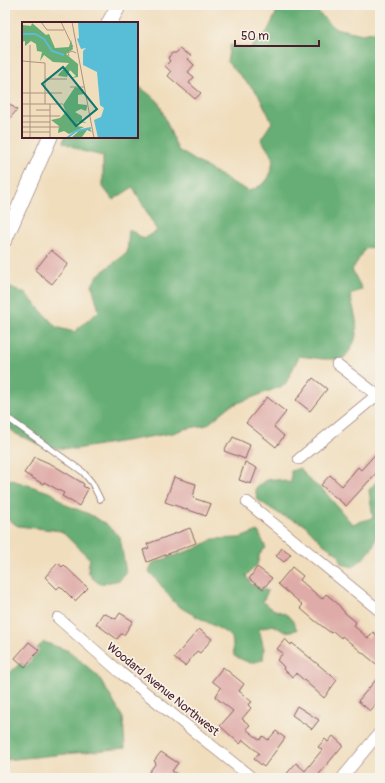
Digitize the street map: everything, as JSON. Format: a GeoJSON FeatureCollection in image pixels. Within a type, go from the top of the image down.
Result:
{"type":"FeatureCollection","features":[{"type":"Feature","properties":{"kind":"street"},"geometry":{"type":"LineString","coordinates":[[110,22],[119,5]]}},
{"type":"Feature","properties":{"kind":"street"},"geometry":{"type":"LineString","coordinates":[[5,239],[50,138]]}},
{"type":"Feature","properties":{"kind":"street"},"geometry":{"type":"LineString","coordinates":[[299,459],[379,396],[337,364]]}},
{"type":"Feature","properties":{"kind":"street"},"geometry":{"type":"LineString","coordinates":[[247,502],[380,611]]}},
{"type":"Feature","properties":{"kind":"street","name":"Woodard Avenue Northwest"},"geometry":{"type":"LineString","coordinates":[[58,618],[121,673],[252,778]]}},
{"type":"Feature","properties":{"kind":"street"},"geometry":{"type":"LineString","coordinates":[[342,778],[380,732]]}},
{"type":"Feature","properties":{"kind":"lane"},"geometry":{"type":"LineString","coordinates":[[5,416],[83,472],[92,483],[100,499]]}},
{"type":"Feature","properties":{"kind":"green space"},"geometry":{"type":"Polygon","coordinates":[[[280,5],[311,5],[334,28],[363,34],[380,30],[380,245],[365,249],[352,270],[362,289],[350,295],[355,313],[357,329],[354,344],[343,359],[323,359],[299,356],[285,385],[230,406],[207,425],[184,429],[173,433],[76,449],[45,447],[16,434],[5,424],[5,284],[26,294],[56,327],[74,332],[99,311],[92,285],[98,275],[127,253],[129,229],[144,239],[157,231],[133,187],[113,200],[103,187],[103,156],[82,151],[63,142],[65,138],[138,138],[138,86],[158,101],[178,150],[249,191],[264,183],[270,176],[273,158],[261,139],[272,122],[258,94],[227,62],[230,45],[250,48],[267,32],[280,5]]]}},
{"type":"Feature","properties":{"kind":"green space"},"geometry":{"type":"Polygon","coordinates":[[[300,468],[309,480],[324,491],[352,524],[373,518],[369,490],[377,481],[380,483],[380,527],[376,532],[375,543],[366,556],[353,567],[342,564],[339,555],[323,544],[304,524],[281,515],[258,500],[255,489],[259,485],[271,479],[291,483],[291,471],[300,468]]]}},
{"type":"Feature","properties":{"kind":"green space"},"geometry":{"type":"Polygon","coordinates":[[[9,479],[52,493],[66,505],[89,514],[106,524],[120,537],[126,573],[120,580],[100,584],[88,571],[90,559],[61,531],[18,526],[5,518],[5,481],[9,479]]]}},
{"type":"Feature","properties":{"kind":"green space"},"geometry":{"type":"Polygon","coordinates":[[[258,531],[266,548],[260,553],[257,565],[246,576],[252,585],[268,591],[263,601],[273,609],[286,614],[294,623],[297,630],[285,632],[273,625],[259,629],[264,649],[263,660],[250,663],[234,656],[232,637],[176,604],[149,572],[153,563],[197,548],[213,539],[240,538],[258,531]]]}},
{"type":"Feature","properties":{"kind":"green space"},"geometry":{"type":"Polygon","coordinates":[[[44,642],[69,651],[99,677],[123,718],[125,748],[5,760],[5,677],[44,642]]]}},
{"type":"Feature","properties":{"kind":"building"},"geometry":{"type":"Polygon","coordinates":[[[180,49],[191,56],[188,59],[194,65],[188,72],[194,77],[189,83],[201,93],[195,99],[168,76],[171,72],[165,66],[170,61],[168,58],[172,53],[176,53],[180,49]]]}},
{"type":"Feature","properties":{"kind":"building"},"geometry":{"type":"Polygon","coordinates":[[[5,100],[17,110],[5,124],[5,100]]]}},
{"type":"Feature","properties":{"kind":"building"},"geometry":{"type":"Polygon","coordinates":[[[51,250],[68,264],[52,284],[35,270],[51,250]]]}},
{"type":"Feature","properties":{"kind":"building"},"geometry":{"type":"Polygon","coordinates":[[[313,378],[327,389],[310,411],[296,400],[313,378]]]}},
{"type":"Feature","properties":{"kind":"building"},"geometry":{"type":"Polygon","coordinates":[[[267,397],[286,412],[274,427],[284,436],[276,447],[246,423],[267,397]]]}},
{"type":"Feature","properties":{"kind":"building"},"geometry":{"type":"Polygon","coordinates":[[[233,437],[250,445],[245,459],[224,451],[233,437]]]}},
{"type":"Feature","properties":{"kind":"building"},"geometry":{"type":"Polygon","coordinates":[[[380,449],[380,469],[346,506],[321,485],[330,475],[342,486],[358,467],[361,470],[380,449]]]}},
{"type":"Feature","properties":{"kind":"building"},"geometry":{"type":"Polygon","coordinates":[[[35,457],[53,465],[84,484],[83,486],[88,489],[79,506],[62,496],[64,493],[44,482],[43,484],[24,473],[35,457]]]}},
{"type":"Feature","properties":{"kind":"building"},"geometry":{"type":"Polygon","coordinates":[[[245,462],[257,468],[251,484],[239,480],[245,462]]]}},
{"type":"Feature","properties":{"kind":"building"},"geometry":{"type":"Polygon","coordinates":[[[174,477],[196,484],[193,498],[211,504],[206,516],[165,502],[174,477]]]}},
{"type":"Feature","properties":{"kind":"building"},"geometry":{"type":"Polygon","coordinates":[[[190,528],[196,543],[147,562],[143,550],[149,548],[147,544],[190,528]]]}},
{"type":"Feature","properties":{"kind":"building"},"geometry":{"type":"Polygon","coordinates":[[[282,548],[291,554],[284,562],[276,556],[282,548]]]}},
{"type":"Feature","properties":{"kind":"building"},"geometry":{"type":"Polygon","coordinates":[[[58,563],[62,567],[64,565],[88,588],[75,601],[60,586],[57,589],[45,577],[58,563]]]}},
{"type":"Feature","properties":{"kind":"building"},"geometry":{"type":"Polygon","coordinates":[[[257,567],[272,578],[263,589],[249,579],[257,567]]]}},
{"type":"Feature","properties":{"kind":"building"},"geometry":{"type":"Polygon","coordinates":[[[292,567],[303,576],[300,580],[322,599],[326,594],[336,602],[345,613],[356,622],[354,626],[368,638],[373,632],[380,638],[380,667],[342,636],[341,638],[333,631],[331,633],[314,620],[300,608],[303,605],[278,584],[292,567]]]}},
{"type":"Feature","properties":{"kind":"building"},"geometry":{"type":"Polygon","coordinates":[[[103,613],[116,619],[120,613],[133,621],[124,635],[121,634],[117,639],[96,624],[103,613]]]}},
{"type":"Feature","properties":{"kind":"building"},"geometry":{"type":"Polygon","coordinates":[[[199,629],[212,639],[200,653],[197,651],[185,666],[174,658],[199,629]]]}},
{"type":"Feature","properties":{"kind":"building"},"geometry":{"type":"Polygon","coordinates":[[[285,639],[337,680],[324,698],[296,673],[293,677],[283,669],[284,667],[277,660],[283,653],[277,649],[285,639]]]}},
{"type":"Feature","properties":{"kind":"building"},"geometry":{"type":"Polygon","coordinates":[[[29,642],[39,650],[25,667],[15,658],[29,642]]]}},
{"type":"Feature","properties":{"kind":"building"},"geometry":{"type":"Polygon","coordinates":[[[223,667],[244,684],[239,691],[252,702],[248,705],[251,708],[242,719],[250,725],[246,729],[260,740],[263,736],[268,740],[276,731],[285,738],[264,767],[254,759],[259,753],[243,740],[240,744],[220,726],[233,711],[215,697],[221,688],[212,681],[223,667]]]}},
{"type":"Feature","properties":{"kind":"building"},"geometry":{"type":"Polygon","coordinates":[[[380,675],[380,700],[370,711],[358,701],[380,675]]]}},
{"type":"Feature","properties":{"kind":"building"},"geometry":{"type":"Polygon","coordinates":[[[297,706],[319,720],[312,729],[292,715],[297,706]]]}},
{"type":"Feature","properties":{"kind":"building"},"geometry":{"type":"Polygon","coordinates":[[[333,736],[343,745],[316,778],[283,778],[296,763],[305,771],[322,750],[318,747],[325,739],[328,742],[333,736]]]}},
{"type":"Feature","properties":{"kind":"building"},"geometry":{"type":"Polygon","coordinates":[[[161,752],[178,763],[172,771],[182,778],[156,778],[149,772],[156,763],[154,761],[161,752]]]}}]}
